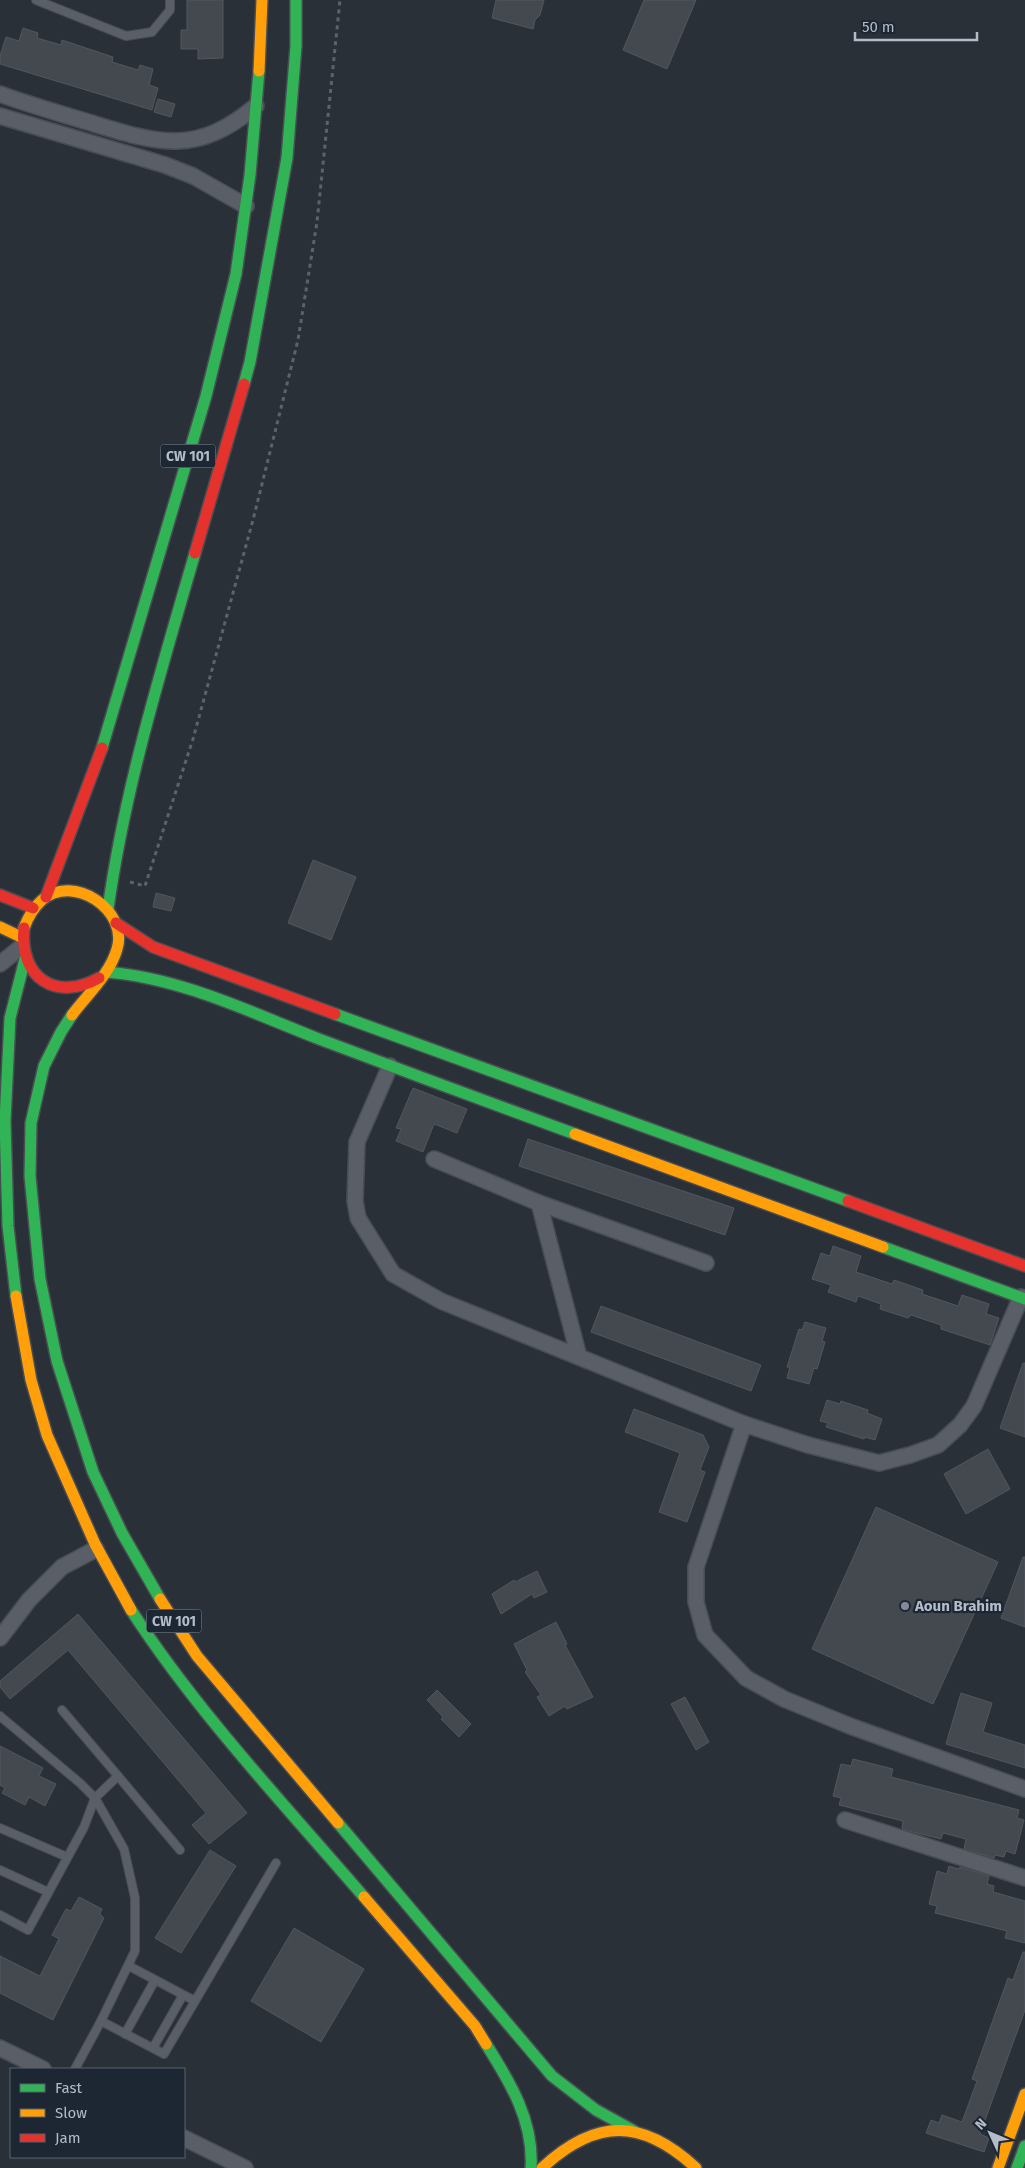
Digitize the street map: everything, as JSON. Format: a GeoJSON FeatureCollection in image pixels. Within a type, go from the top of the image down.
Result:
{"type":"FeatureCollection","features":[{"type":"Feature","properties":{"kind":"main road","name":"CW 101"},"geometry":{"type":"LineString","coordinates":[[46,897],[101,752],[206,396],[236,274],[246,206],[256,106],[262,0]]}},
{"type":"Feature","properties":{"kind":"main road","name":"CW 101"},"geometry":{"type":"LineString","coordinates":[[108,908],[127,799],[150,708],[250,362],[287,158],[296,46],[296,0]]}},
{"type":"Feature","properties":{"kind":"main road"},"geometry":{"type":"LineString","coordinates":[[0,927],[22,948],[34,973],[47,983],[63,988],[80,987],[102,975],[111,966],[119,939],[116,923],[108,908],[94,897],[79,892],[62,892],[46,897],[33,908],[24,922],[22,948]]}},
{"type":"Feature","properties":{"kind":"main road"},"geometry":{"type":"LineString","coordinates":[[0,896],[33,908]]}},
{"type":"Feature","properties":{"kind":"main road"},"geometry":{"type":"LineString","coordinates":[[116,923],[153,947],[1025,1266]]}},
{"type":"Feature","properties":{"kind":"main road","name":"CW 101"},"geometry":{"type":"LineString","coordinates":[[22,948],[10,1018],[2,1095],[0,1192],[10,1276],[26,1364],[46,1434],[65,1473],[71,1494],[96,1550],[131,1610],[167,1661],[208,1714],[475,2026],[509,2081],[529,2129],[531,2168]]}},
{"type":"Feature","properties":{"kind":"main road"},"geometry":{"type":"LineString","coordinates":[[102,975],[130,974],[180,985],[390,1066],[1023,1298]]}},
{"type":"Feature","properties":{"kind":"main road","name":"CW 101"},"geometry":{"type":"LineString","coordinates":[[102,975],[64,1026],[41,1074],[30,1129],[31,1174],[38,1271],[52,1345],[71,1414],[99,1488],[128,1545],[197,1656],[552,2076],[596,2110],[634,2130]]}},
{"type":"Feature","properties":{"kind":"main road"},"geometry":{"type":"LineString","coordinates":[[998,2168],[1025,2094]]}},
{"type":"Feature","properties":{"kind":"main road"},"geometry":{"type":"LineString","coordinates":[[542,2168],[556,2153],[579,2138],[606,2130],[634,2130],[660,2138],[682,2153],[696,2168]]}},
{"type":"Feature","properties":{"kind":"main road"},"geometry":{"type":"LineString","coordinates":[[1017,2168],[1025,2146]]}},
{"type":"Feature","properties":{"kind":"street"},"geometry":{"type":"LineString","coordinates":[[0,94],[138,137],[164,142],[189,141],[214,134],[236,122],[256,106]]}},
{"type":"Feature","properties":{"kind":"street"},"geometry":{"type":"LineString","coordinates":[[0,116],[165,165],[200,180],[246,206]]}},
{"type":"Feature","properties":{"kind":"street"},"geometry":{"type":"LineString","coordinates":[[0,964],[22,948]]}},
{"type":"Feature","properties":{"kind":"street"},"geometry":{"type":"LineString","coordinates":[[390,1066],[357,1142],[355,1201],[358,1218],[393,1274],[441,1302],[744,1424],[808,1445],[879,1463],[938,1445],[960,1426],[974,1406],[1023,1298]]}},
{"type":"Feature","properties":{"kind":"street"},"geometry":{"type":"LineString","coordinates":[[434,1159],[539,1203],[706,1263]]}},
{"type":"Feature","properties":{"kind":"street"},"geometry":{"type":"LineString","coordinates":[[539,1203],[579,1357]]}},
{"type":"Feature","properties":{"kind":"street"},"geometry":{"type":"LineString","coordinates":[[744,1424],[696,1567],[696,1602],[705,1635],[746,1678],[784,1699],[850,1726],[1025,1789]]}},
{"type":"Feature","properties":{"kind":"street"},"geometry":{"type":"LineString","coordinates":[[0,1638],[29,1600],[62,1567],[96,1550]]}},
{"type":"Feature","properties":{"kind":"street"},"geometry":{"type":"LineString","coordinates":[[845,1820],[1025,1878]]}},
{"type":"Feature","properties":{"kind":"street"},"geometry":{"type":"LineString","coordinates":[[0,2048],[41,2068]]}},
{"type":"Feature","properties":{"kind":"street"},"geometry":{"type":"LineString","coordinates":[[185,2138],[245,2168]]}},
{"type":"Feature","properties":{"kind":"lane"},"geometry":{"type":"LineString","coordinates":[[36,0],[126,36],[152,32],[170,10],[170,0]]}},
{"type":"Feature","properties":{"kind":"lane"},"geometry":{"type":"LineString","coordinates":[[62,1710],[180,1850]]}},
{"type":"Feature","properties":{"kind":"lane"},"geometry":{"type":"LineString","coordinates":[[0,1716],[80,1783],[95,1798],[124,1849],[135,1898],[135,1951],[76,2068]]}},
{"type":"Feature","properties":{"kind":"lane"},"geometry":{"type":"LineString","coordinates":[[0,1915],[28,1930],[84,1827],[95,1798],[118,1776]]}},
{"type":"Feature","properties":{"kind":"lane"},"geometry":{"type":"LineString","coordinates":[[0,1828],[67,1857]]}},
{"type":"Feature","properties":{"kind":"lane"},"geometry":{"type":"LineString","coordinates":[[101,2021],[164,2054],[276,1863]]}},
{"type":"Feature","properties":{"kind":"lane"},"geometry":{"type":"LineString","coordinates":[[0,1870],[48,1892]]}},
{"type":"Feature","properties":{"kind":"lane"},"geometry":{"type":"LineString","coordinates":[[129,1966],[195,2001]]}},
{"type":"Feature","properties":{"kind":"lane"},"geometry":{"type":"LineString","coordinates":[[125,2034],[155,1980]]}},
{"type":"Feature","properties":{"kind":"lane"},"geometry":{"type":"LineString","coordinates":[[153,2048],[183,1995]]}},
{"type":"Feature","properties":{"kind":"path"},"geometry":{"type":"LineString","coordinates":[[112,877],[145,886],[194,740],[255,510],[300,330],[317,222],[340,0]]}},
{"type":"Feature","properties":{"kind":"building"},"geometry":{"type":"Polygon","coordinates":[[[187,0],[223,0],[223,58],[198,59],[198,49],[181,49],[181,30],[187,30],[187,0]]]}},
{"type":"Feature","properties":{"kind":"building"},"geometry":{"type":"Polygon","coordinates":[[[496,0],[544,0],[540,15],[535,20],[533,29],[492,18],[496,0]]]}},
{"type":"Feature","properties":{"kind":"building"},"geometry":{"type":"Polygon","coordinates":[[[644,0],[696,0],[667,69],[623,50],[644,0]]]}},
{"type":"Feature","properties":{"kind":"building"},"geometry":{"type":"Polygon","coordinates":[[[23,28],[38,33],[37,38],[61,45],[62,40],[113,57],[112,62],[138,70],[140,65],[153,69],[149,85],[158,88],[152,110],[0,64],[0,56],[6,37],[19,41],[23,28]]]}},
{"type":"Feature","properties":{"kind":"building"},"geometry":{"type":"Polygon","coordinates":[[[158,99],[175,104],[171,117],[154,112],[158,99]]]}},
{"type":"Feature","properties":{"kind":"building"},"geometry":{"type":"Polygon","coordinates":[[[313,860],[356,877],[331,940],[288,923],[313,860]]]}},
{"type":"Feature","properties":{"kind":"building"},"geometry":{"type":"Polygon","coordinates":[[[156,893],[175,898],[171,911],[153,907],[156,893]]]}},
{"type":"Feature","properties":{"kind":"building"},"geometry":{"type":"Polygon","coordinates":[[[413,1088],[467,1109],[457,1133],[434,1124],[423,1152],[396,1141],[401,1129],[396,1128],[413,1088]]]}},
{"type":"Feature","properties":{"kind":"building"},"geometry":{"type":"Polygon","coordinates":[[[528,1139],[734,1208],[725,1235],[519,1166],[528,1139]]]}},
{"type":"Feature","properties":{"kind":"building"},"geometry":{"type":"Polygon","coordinates":[[[833,1246],[861,1256],[856,1272],[892,1284],[894,1280],[923,1290],[922,1294],[958,1306],[962,1295],[989,1304],[986,1314],[999,1318],[990,1345],[941,1329],[941,1325],[911,1315],[908,1318],[880,1309],[881,1304],[858,1296],[856,1302],[828,1292],[831,1285],[812,1279],[821,1253],[830,1256],[833,1246]]]}},
{"type":"Feature","properties":{"kind":"building"},"geometry":{"type":"Polygon","coordinates":[[[601,1306],[761,1365],[751,1391],[591,1332],[601,1306]]]}},
{"type":"Feature","properties":{"kind":"building"},"geometry":{"type":"Polygon","coordinates":[[[805,1322],[826,1328],[822,1341],[825,1342],[817,1369],[814,1368],[809,1384],[787,1378],[790,1367],[787,1367],[799,1329],[802,1330],[805,1322]]]}},
{"type":"Feature","properties":{"kind":"building"},"geometry":{"type":"Polygon","coordinates":[[[1023,1363],[1025,1363],[1025,1437],[1000,1428],[1023,1363]]]}},
{"type":"Feature","properties":{"kind":"building"},"geometry":{"type":"Polygon","coordinates":[[[827,1400],[840,1404],[841,1401],[868,1410],[867,1413],[882,1419],[875,1440],[865,1437],[864,1439],[826,1427],[828,1423],[820,1421],[827,1400]]]}},
{"type":"Feature","properties":{"kind":"building"},"geometry":{"type":"Polygon","coordinates":[[[634,1409],[703,1435],[709,1447],[700,1470],[705,1472],[687,1522],[659,1512],[680,1453],[625,1432],[634,1409]]]}},
{"type":"Feature","properties":{"kind":"building"},"geometry":{"type":"Polygon","coordinates":[[[988,1449],[1010,1489],[966,1514],[944,1474],[988,1449]]]}},
{"type":"Feature","properties":{"kind":"building","name":"Aoun Brahim"},"geometry":{"type":"Polygon","coordinates":[[[876,1507],[998,1562],[933,1704],[812,1649],[876,1507]]]}},
{"type":"Feature","properties":{"kind":"building"},"geometry":{"type":"Polygon","coordinates":[[[1023,1557],[1025,1557],[1025,1627],[1001,1618],[1023,1557]]]}},
{"type":"Feature","properties":{"kind":"building"},"geometry":{"type":"Polygon","coordinates":[[[537,1571],[547,1592],[534,1598],[532,1594],[501,1614],[492,1594],[514,1580],[515,1582],[537,1571]]]}},
{"type":"Feature","properties":{"kind":"building"},"geometry":{"type":"Polygon","coordinates":[[[78,1614],[247,1813],[209,1844],[192,1825],[206,1813],[68,1650],[10,1699],[0,1687],[0,1681],[78,1614]]]}},
{"type":"Feature","properties":{"kind":"building"},"geometry":{"type":"Polygon","coordinates":[[[556,1622],[567,1644],[565,1645],[593,1697],[567,1709],[565,1706],[549,1716],[537,1697],[541,1695],[525,1672],[527,1670],[514,1644],[556,1622]]]}},
{"type":"Feature","properties":{"kind":"building"},"geometry":{"type":"Polygon","coordinates":[[[437,1690],[471,1724],[459,1737],[441,1719],[443,1717],[427,1700],[437,1690]]]}},
{"type":"Feature","properties":{"kind":"building"},"geometry":{"type":"Polygon","coordinates":[[[961,1693],[992,1703],[983,1732],[1025,1745],[1025,1768],[946,1744],[961,1693]]]}},
{"type":"Feature","properties":{"kind":"building"},"geometry":{"type":"Polygon","coordinates":[[[685,1697],[709,1742],[696,1750],[671,1704],[685,1697]]]}},
{"type":"Feature","properties":{"kind":"building"},"geometry":{"type":"Polygon","coordinates":[[[0,1746],[43,1768],[39,1776],[56,1784],[45,1806],[29,1797],[25,1805],[2,1793],[5,1788],[0,1785],[0,1746]]]}},
{"type":"Feature","properties":{"kind":"building"},"geometry":{"type":"Polygon","coordinates":[[[853,1759],[893,1769],[891,1777],[1019,1810],[1017,1818],[1024,1820],[1015,1854],[1006,1851],[1004,1857],[995,1855],[994,1858],[964,1849],[966,1839],[943,1833],[941,1839],[905,1830],[902,1828],[903,1821],[839,1805],[841,1798],[833,1796],[841,1764],[851,1766],[853,1759]]]}},
{"type":"Feature","properties":{"kind":"building"},"geometry":{"type":"Polygon","coordinates":[[[210,1850],[236,1866],[181,1953],[155,1938],[210,1850]]]}},
{"type":"Feature","properties":{"kind":"building"},"geometry":{"type":"Polygon","coordinates":[[[949,1866],[959,1869],[960,1867],[989,1876],[987,1884],[994,1886],[993,1892],[1025,1901],[1025,1943],[1005,1938],[1007,1931],[935,1913],[937,1906],[929,1904],[937,1871],[947,1874],[949,1866]]]}},
{"type":"Feature","properties":{"kind":"building"},"geometry":{"type":"Polygon","coordinates":[[[79,1897],[102,1909],[100,1914],[104,1918],[53,2020],[0,1993],[0,1956],[40,1976],[59,1939],[52,1935],[66,1909],[71,1911],[79,1897]]]}},
{"type":"Feature","properties":{"kind":"building"},"geometry":{"type":"Polygon","coordinates":[[[294,1928],[364,1969],[321,2042],[251,2001],[294,1928]]]}},
{"type":"Feature","properties":{"kind":"building"},"geometry":{"type":"Polygon","coordinates":[[[1023,1952],[1025,1952],[1025,2010],[980,2134],[989,2138],[984,2152],[926,2133],[931,2120],[939,2123],[942,2115],[962,2122],[977,2081],[972,2079],[1008,1978],[1013,1980],[1023,1952]]]}},
{"type":"Feature","properties":{"kind":"traffic: fast"},"geometry":{"type":"LineString","coordinates":[[244,384],[250,362],[287,158],[296,46],[296,0]]}},
{"type":"Feature","properties":{"kind":"traffic: fast"},"geometry":{"type":"LineString","coordinates":[[102,748],[206,396],[236,274],[250,175],[259,71]]}},
{"type":"Feature","properties":{"kind":"traffic: fast"},"geometry":{"type":"LineString","coordinates":[[108,909],[115,864],[134,774],[157,685],[195,553]]}},
{"type":"Feature","properties":{"kind":"traffic: fast"},"geometry":{"type":"LineString","coordinates":[[16,1296],[8,1226],[5,1121],[10,1018],[25,959]]}},
{"type":"Feature","properties":{"kind":"traffic: fast"},"geometry":{"type":"LineString","coordinates":[[106,972],[134,975],[161,981],[215,998],[319,1039],[575,1134]]}},
{"type":"Feature","properties":{"kind":"traffic: fast"},"geometry":{"type":"LineString","coordinates":[[335,1014],[848,1201]]}},
{"type":"Feature","properties":{"kind":"traffic: fast"},"geometry":{"type":"LineString","coordinates":[[72,1015],[44,1066],[31,1123],[30,1176],[40,1279],[57,1361],[93,1472],[122,1533],[160,1599]]}},
{"type":"Feature","properties":{"kind":"traffic: fast"},"geometry":{"type":"LineString","coordinates":[[883,1247],[1025,1299]]}},
{"type":"Feature","properties":{"kind":"traffic: fast"},"geometry":{"type":"LineString","coordinates":[[131,1610],[184,1685],[213,1722],[364,1897]]}},
{"type":"Feature","properties":{"kind":"traffic: fast"},"geometry":{"type":"LineString","coordinates":[[338,1823],[552,2076],[596,2110],[634,2131]]}},
{"type":"Feature","properties":{"kind":"traffic: fast"},"geometry":{"type":"LineString","coordinates":[[486,2044],[504,2073],[519,2103],[529,2134],[531,2168]]}},
{"type":"Feature","properties":{"kind":"traffic: fast"},"geometry":{"type":"LineString","coordinates":[[1017,2168],[1025,2146]]}},
{"type":"Feature","properties":{"kind":"traffic: slow"},"geometry":{"type":"LineString","coordinates":[[259,71],[262,0]]}},
{"type":"Feature","properties":{"kind":"traffic: slow"},"geometry":{"type":"LineString","coordinates":[[24,928],[31,913],[42,900],[55,893],[68,891],[83,893],[96,900],[107,909],[115,921],[118,935],[114,958],[104,976],[72,1015]]}},
{"type":"Feature","properties":{"kind":"traffic: slow"},"geometry":{"type":"LineString","coordinates":[[0,927],[21,937]]}},
{"type":"Feature","properties":{"kind":"traffic: slow"},"geometry":{"type":"LineString","coordinates":[[575,1134],[883,1247]]}},
{"type":"Feature","properties":{"kind":"traffic: slow"},"geometry":{"type":"LineString","coordinates":[[16,1296],[31,1380],[47,1435],[95,1544],[131,1610]]}},
{"type":"Feature","properties":{"kind":"traffic: slow"},"geometry":{"type":"LineString","coordinates":[[160,1599],[197,1656],[338,1823]]}},
{"type":"Feature","properties":{"kind":"traffic: slow"},"geometry":{"type":"LineString","coordinates":[[364,1897],[475,2026],[486,2044]]}},
{"type":"Feature","properties":{"kind":"traffic: slow"},"geometry":{"type":"LineString","coordinates":[[998,2168],[1025,2094]]}},
{"type":"Feature","properties":{"kind":"traffic: slow"},"geometry":{"type":"LineString","coordinates":[[542,2168],[581,2140],[600,2133],[619,2130],[638,2133],[657,2140],[696,2168]]}},
{"type":"Feature","properties":{"kind":"traffic: jam"},"geometry":{"type":"LineString","coordinates":[[195,553],[244,384]]}},
{"type":"Feature","properties":{"kind":"traffic: jam"},"geometry":{"type":"LineString","coordinates":[[46,897],[102,748]]}},
{"type":"Feature","properties":{"kind":"traffic: jam"},"geometry":{"type":"LineString","coordinates":[[0,895],[33,908]]}},
{"type":"Feature","properties":{"kind":"traffic: jam"},"geometry":{"type":"LineString","coordinates":[[116,923],[153,947],[335,1014]]}},
{"type":"Feature","properties":{"kind":"traffic: jam"},"geometry":{"type":"LineString","coordinates":[[24,928],[24,945],[28,960],[34,972],[44,981],[55,986],[68,987],[83,985],[99,978]]}},
{"type":"Feature","properties":{"kind":"traffic: jam"},"geometry":{"type":"LineString","coordinates":[[848,1201],[1025,1266]]}},
{"type":"Feature","properties":{"kind":"place","name":"Aoun Brahim"},"geometry":{"type":"Point","coordinates":[905,1606]}}]}
